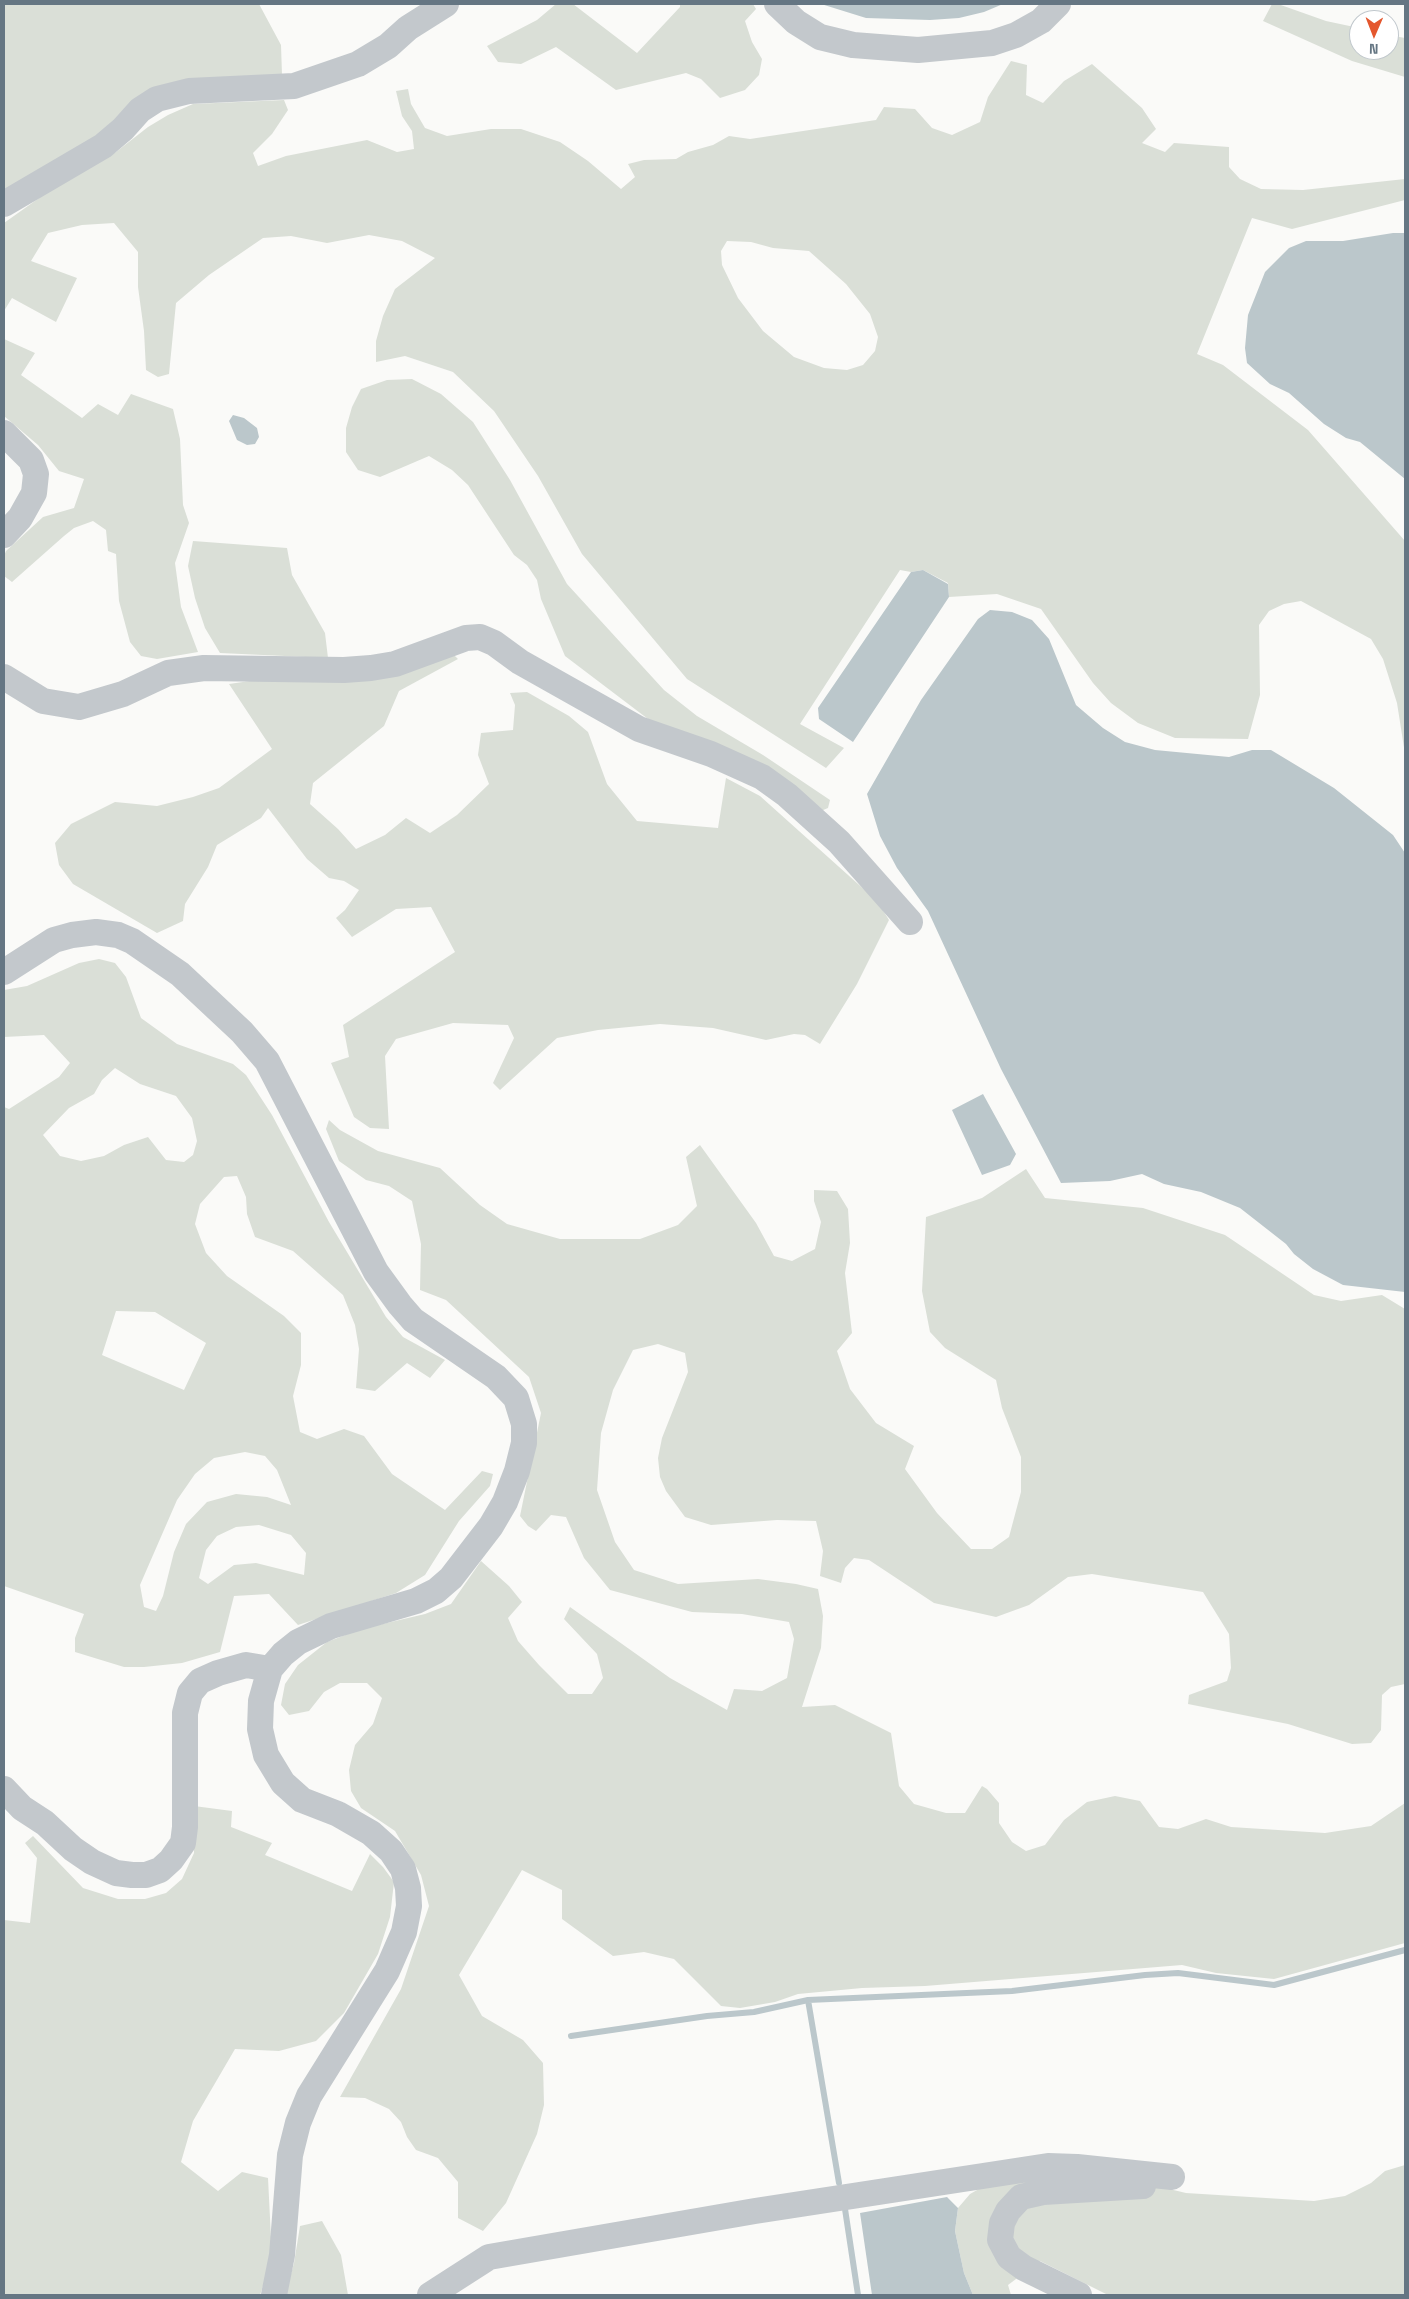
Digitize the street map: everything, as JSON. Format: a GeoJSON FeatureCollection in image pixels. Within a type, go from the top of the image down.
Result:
{"type":"FeatureCollection","features":[{"type":"Feature","properties":{"kind":"street"},"geometry":{"type":"LineString","coordinates":[[4,204],[104,146],[140,110],[158,99],[190,91],[294,86],[358,64],[388,46],[408,28],[446,4]]}},
{"type":"Feature","properties":{"kind":"street"},"geometry":{"type":"LineString","coordinates":[[777,4],[796,22],[820,37],[853,45],[918,50],[992,42],[1016,34],[1041,21],[1058,4]]}},
{"type":"Feature","properties":{"kind":"street"},"geometry":{"type":"LineString","coordinates":[[4,434],[31,460],[36,474],[34,493],[20,518],[4,536]]}},
{"type":"Feature","properties":{"kind":"street"},"geometry":{"type":"LineString","coordinates":[[4,677],[43,701],[79,707],[115,697],[168,673],[204,668],[344,670],[371,668],[395,664],[466,638],[480,637],[494,643],[536,672],[639,729],[711,754],[762,777],[787,795],[839,842],[910,922]]}},
{"type":"Feature","properties":{"kind":"street"},"geometry":{"type":"LineString","coordinates":[[4,972],[54,940],[72,935],[96,932],[118,935],[132,941],[180,974],[242,1032],[267,1061],[376,1272],[400,1305],[413,1320],[496,1377],[516,1398],[524,1424],[524,1443],[517,1471],[505,1502],[491,1526],[451,1578],[436,1591],[416,1602],[331,1626],[298,1642],[283,1654],[270,1669],[262,1701],[260,1728],[266,1755],[282,1783],[302,1800],[338,1814],[371,1833],[391,1851],[403,1869],[408,1888],[409,1906],[404,1932],[387,1971],[309,2096],[298,2123],[290,2155],[282,2255],[274,2295]]}},
{"type":"Feature","properties":{"kind":"street"},"geometry":{"type":"LineString","coordinates":[[4,1789],[22,1808],[45,1823],[73,1849],[92,1862],[116,1873],[132,1875],[146,1875],[160,1870],[171,1860],[183,1844],[186,1826],[185,1713],[190,1693],[200,1681],[218,1673],[246,1665],[270,1669]]}},
{"type":"Feature","properties":{"kind":"street"},"geometry":{"type":"LineString","coordinates":[[430,2295],[489,2257],[755,2211],[1048,2166],[1077,2167],[1172,2177],[1143,2186],[1043,2192],[1021,2197],[1008,2211],[1002,2223],[1000,2240],[1009,2257],[1024,2268],[1079,2295]]}},
{"type":"Feature","properties":{"kind":"shaded area"},"geometry":{"type":"Polygon","coordinates":[[[4,4],[259,4],[281,45],[282,75],[240,79],[114,126],[4,191],[4,4]]]}},
{"type":"Feature","properties":{"kind":"shaded area"},"geometry":{"type":"Polygon","coordinates":[[[556,4],[573,4],[637,53],[680,7],[680,4],[753,4],[756,9],[745,21],[752,42],[762,59],[759,75],[745,90],[720,98],[701,79],[686,73],[616,90],[556,47],[521,64],[498,62],[487,46],[537,20],[556,4]]]}},
{"type":"Feature","properties":{"kind":"shaded area"},"geometry":{"type":"Polygon","coordinates":[[[821,4],[1003,4],[984,12],[959,18],[930,20],[866,18],[821,4]]]}},
{"type":"Feature","properties":{"kind":"shaded area"},"geometry":{"type":"Polygon","coordinates":[[[1272,4],[1278,4],[1326,21],[1349,26],[1349,60],[1263,21],[1272,4]]]}},
{"type":"Feature","properties":{"kind":"shaded area"},"geometry":{"type":"Polygon","coordinates":[[[1399,37],[1405,38],[1405,77],[1350,60],[1399,60],[1399,37]]]}},
{"type":"Feature","properties":{"kind":"shaded area"},"geometry":{"type":"Polygon","coordinates":[[[1011,61],[1027,65],[1026,95],[1043,103],[1064,81],[1092,64],[1142,108],[1156,129],[1142,143],[1165,152],[1174,143],[1229,147],[1229,167],[1240,179],[1261,189],[1303,190],[1405,179],[1405,200],[1292,229],[1252,218],[1197,354],[1223,365],[1308,430],[1405,541],[1405,754],[1397,703],[1383,659],[1371,639],[1301,601],[1284,604],[1269,611],[1259,625],[1260,695],[1248,739],[1175,738],[1138,723],[1111,703],[1093,683],[1041,609],[997,594],[949,597],[948,583],[923,570],[911,572],[900,570],[800,724],[844,748],[826,768],[687,679],[582,554],[538,476],[494,411],[453,372],[405,356],[376,362],[376,341],[383,316],[395,289],[435,258],[402,241],[369,235],[327,243],[291,236],[263,238],[209,275],[176,303],[169,374],[158,377],[146,370],[144,331],[138,287],[138,252],[114,223],[82,225],[48,233],[31,261],[77,278],[56,322],[12,298],[4,311],[4,223],[56,186],[116,152],[148,127],[168,115],[193,104],[284,100],[288,110],[272,134],[253,153],[258,166],[286,156],[367,140],[397,152],[414,149],[412,131],[402,116],[396,91],[408,89],[411,104],[425,128],[447,136],[491,129],[521,129],[560,142],[588,161],[621,189],[635,177],[628,164],[644,160],[676,159],[688,152],[713,145],[729,136],[750,139],[876,120],[884,107],[915,109],[932,128],[952,135],[980,122],[988,97],[1011,61]],[[727,241],[721,251],[722,265],[738,298],[763,331],[794,357],[824,368],[847,370],[863,365],[875,351],[878,337],[870,314],[846,284],[809,251],[773,248],[751,242],[727,241]]]}},
{"type":"Feature","properties":{"kind":"shaded area"},"geometry":{"type":"Polygon","coordinates":[[[1393,233],[1405,233],[1405,479],[1360,442],[1346,438],[1324,424],[1289,393],[1270,384],[1247,363],[1245,348],[1248,315],[1265,272],[1289,248],[1306,241],[1343,241],[1393,233]]]}},
{"type":"Feature","properties":{"kind":"shaded area"},"geometry":{"type":"Polygon","coordinates":[[[4,339],[35,353],[21,375],[82,418],[98,404],[118,415],[131,394],[173,409],[180,439],[183,505],[189,523],[175,563],[181,607],[198,652],[157,659],[141,656],[130,642],[119,601],[116,554],[108,551],[106,530],[93,521],[74,528],[12,582],[4,576],[4,556],[6,551],[43,517],[74,508],[84,479],[59,471],[38,445],[4,416],[4,339]]]}},
{"type":"Feature","properties":{"kind":"shaded area"},"geometry":{"type":"Polygon","coordinates":[[[412,379],[441,394],[473,422],[510,480],[567,584],[664,690],[697,716],[763,755],[830,800],[828,808],[821,811],[652,722],[565,656],[541,599],[537,580],[527,565],[514,555],[468,485],[452,470],[429,456],[380,477],[358,470],[346,452],[346,428],[352,407],[361,389],[387,380],[412,379]]]}},
{"type":"Feature","properties":{"kind":"shaded area"},"geometry":{"type":"Polygon","coordinates":[[[233,415],[244,418],[257,428],[259,437],[255,444],[247,445],[237,440],[229,421],[233,415]]]}},
{"type":"Feature","properties":{"kind":"shaded area"},"geometry":{"type":"Polygon","coordinates":[[[193,541],[287,548],[292,575],[325,633],[328,658],[220,653],[205,628],[195,598],[188,566],[193,541]]]}},
{"type":"Feature","properties":{"kind":"shaded area"},"geometry":{"type":"Polygon","coordinates":[[[923,570],[948,584],[949,597],[853,742],[819,719],[818,708],[911,572],[923,570]]]}},
{"type":"Feature","properties":{"kind":"shaded area"},"geometry":{"type":"Polygon","coordinates":[[[990,610],[1012,612],[1032,620],[1049,639],[1076,705],[1103,728],[1125,742],[1155,750],[1229,757],[1252,750],[1271,750],[1334,788],[1393,835],[1405,853],[1405,1292],[1343,1285],[1313,1269],[1294,1254],[1286,1244],[1240,1208],[1201,1192],[1164,1184],[1142,1174],[1110,1181],[1061,1183],[1001,1069],[928,911],[897,868],[880,836],[867,794],[921,700],[978,619],[990,610]]]}},
{"type":"Feature","properties":{"kind":"shaded area"},"geometry":{"type":"Polygon","coordinates":[[[451,652],[458,659],[399,691],[384,726],[313,783],[310,804],[338,829],[356,849],[385,835],[406,818],[430,833],[457,815],[489,784],[478,755],[481,733],[513,730],[515,705],[510,693],[527,692],[569,716],[588,732],[607,784],[637,821],[718,828],[726,778],[760,796],[877,901],[889,920],[857,984],[820,1044],[805,1035],[794,1034],[766,1040],[713,1028],[660,1024],[598,1030],[557,1038],[500,1090],[493,1083],[514,1038],[508,1025],[453,1023],[396,1039],[385,1056],[389,1129],[370,1128],[354,1117],[331,1063],[349,1057],[343,1025],[455,952],[431,907],[396,909],[352,937],[336,918],[345,910],[359,890],[344,881],[329,878],[307,859],[268,808],[261,818],[217,845],[208,867],[185,904],[183,921],[157,933],[73,884],[59,865],[55,843],[71,824],[115,802],[157,806],[219,788],[272,749],[229,684],[451,652]]]}},
{"type":"Feature","properties":{"kind":"shaded area"},"geometry":{"type":"Polygon","coordinates":[[[99,959],[115,963],[126,977],[141,1018],[177,1044],[233,1064],[246,1075],[272,1115],[329,1222],[386,1317],[403,1337],[445,1360],[430,1378],[407,1363],[375,1391],[356,1388],[359,1349],[355,1325],[343,1295],[293,1251],[255,1237],[247,1214],[246,1197],[237,1176],[224,1177],[200,1204],[195,1224],[206,1253],[227,1276],[284,1316],[301,1333],[301,1365],[293,1396],[300,1432],[317,1439],[344,1429],[364,1436],[392,1474],[445,1510],[482,1471],[493,1474],[490,1486],[459,1521],[425,1575],[396,1593],[298,1625],[269,1594],[234,1596],[220,1652],[182,1663],[124,1667],[75,1652],[75,1638],[84,1614],[4,1586],[4,1107],[9,1109],[59,1077],[70,1063],[44,1035],[4,1037],[4,990],[27,986],[79,963],[99,959]],[[115,1068],[102,1080],[94,1094],[69,1108],[43,1135],[60,1156],[81,1161],[104,1156],[124,1145],[148,1137],[166,1160],[184,1162],[193,1155],[197,1141],[192,1118],[176,1096],[140,1084],[115,1068]],[[116,1311],[102,1355],[184,1390],[206,1343],[155,1312],[116,1311]],[[245,1452],[214,1458],[195,1474],[177,1500],[140,1585],[144,1607],[156,1611],[163,1596],[174,1552],[186,1524],[207,1502],[236,1494],[267,1497],[291,1505],[277,1470],[265,1456],[245,1452]],[[259,1525],[236,1527],[217,1536],[206,1550],[199,1578],[208,1584],[234,1565],[256,1563],[304,1575],[306,1553],[291,1535],[259,1525]]]}},
{"type":"Feature","properties":{"kind":"shaded area"},"geometry":{"type":"Polygon","coordinates":[[[983,1094],[1016,1154],[1010,1165],[982,1175],[952,1110],[983,1094]]]}},
{"type":"Feature","properties":{"kind":"shaded area"},"geometry":{"type":"Polygon","coordinates":[[[329,1120],[340,1130],[378,1151],[440,1168],[480,1205],[507,1224],[560,1239],[640,1239],[678,1225],[697,1206],[686,1157],[700,1145],[756,1223],[774,1256],[792,1261],[815,1249],[821,1222],[814,1201],[814,1190],[837,1191],[848,1209],[850,1243],[845,1273],[852,1333],[837,1351],[850,1389],[876,1423],[914,1446],[905,1469],[937,1513],[971,1549],[992,1549],[1009,1537],[1021,1492],[1021,1457],[1002,1408],[996,1380],[945,1348],[930,1332],[922,1291],[926,1217],[982,1198],[1026,1169],[1045,1198],[1143,1208],[1225,1235],[1314,1295],[1341,1301],[1382,1295],[1405,1309],[1405,1684],[1391,1687],[1382,1695],[1381,1730],[1371,1743],[1352,1744],[1288,1724],[1188,1704],[1189,1695],[1227,1681],[1231,1668],[1229,1634],[1203,1592],[1092,1574],[1068,1577],[1029,1605],[996,1617],[934,1603],[869,1560],[854,1558],[845,1568],[841,1583],[820,1576],[823,1551],[816,1521],[777,1520],[711,1525],[685,1517],[666,1491],[660,1477],[658,1458],[662,1438],[688,1372],[685,1353],[658,1344],[633,1350],[613,1390],[601,1433],[597,1490],[615,1542],[634,1570],[678,1584],[758,1579],[818,1589],[823,1616],[821,1648],[802,1707],[835,1705],[891,1733],[899,1786],[914,1804],[946,1813],[965,1813],[982,1786],[987,1789],[999,1803],[999,1823],[1012,1842],[1026,1851],[1045,1845],[1064,1820],[1087,1802],[1115,1796],[1140,1801],[1159,1827],[1178,1829],[1206,1819],[1231,1827],[1325,1833],[1371,1826],[1405,1803],[1405,1943],[1274,1979],[1216,1973],[1182,1965],[925,1986],[862,1988],[798,1994],[775,2002],[740,2008],[721,2006],[674,1959],[644,1952],[613,1956],[562,1919],[562,1890],[522,1870],[459,1975],[482,2016],[523,2040],[543,2063],[544,2105],[537,2134],[506,2203],[483,2231],[458,2218],[458,2182],[438,2158],[416,2150],[407,2137],[401,2122],[389,2109],[365,2098],[340,2097],[401,1989],[429,1906],[421,1875],[395,1831],[361,1808],[351,1791],[349,1770],[355,1745],[373,1724],[382,1698],[367,1683],[340,1683],[324,1692],[309,1711],[289,1715],[281,1705],[285,1684],[298,1665],[327,1642],[361,1629],[425,1614],[451,1604],[481,1561],[509,1586],[522,1602],[508,1618],[518,1641],[568,1694],[592,1694],[603,1678],[597,1654],[564,1619],[570,1607],[670,1678],[727,1710],[734,1689],[762,1691],[787,1678],[794,1639],[789,1622],[742,1614],[692,1612],[610,1590],[584,1558],[566,1517],[551,1515],[536,1531],[528,1526],[520,1516],[541,1413],[529,1377],[446,1300],[420,1290],[421,1244],[412,1201],[389,1186],[366,1180],[339,1161],[326,1129],[329,1120]]]}},
{"type":"Feature","properties":{"kind":"shaded area"},"geometry":{"type":"Polygon","coordinates":[[[194,1806],[232,1811],[231,1827],[272,1843],[265,1855],[352,1891],[370,1854],[394,1882],[390,1917],[378,1954],[344,2013],[316,2041],[279,2051],[235,2049],[193,2121],[181,2162],[218,2191],[242,2172],[268,2178],[271,2238],[270,2265],[260,2295],[4,2295],[4,1920],[30,1923],[37,1858],[25,1843],[33,1836],[83,1888],[118,1899],[145,1899],[166,1893],[182,1879],[194,1853],[194,1806]]]}},
{"type":"Feature","properties":{"kind":"shaded area"},"geometry":{"type":"Polygon","coordinates":[[[1405,2165],[1405,2295],[1108,2295],[1040,2261],[1008,2285],[1011,2295],[973,2295],[964,2273],[955,2231],[958,2208],[970,2194],[993,2181],[1115,2176],[1186,2193],[1314,2201],[1345,2196],[1371,2183],[1385,2171],[1405,2165]]]}},
{"type":"Feature","properties":{"kind":"shaded area"},"geometry":{"type":"Polygon","coordinates":[[[947,2197],[958,2208],[955,2231],[964,2273],[973,2295],[872,2295],[860,2213],[947,2197]]]}},
{"type":"Feature","properties":{"kind":"shaded area"},"geometry":{"type":"Polygon","coordinates":[[[322,2221],[341,2255],[348,2295],[285,2295],[294,2263],[300,2226],[322,2221]]]}},
{"type":"Feature","properties":{"kind":"waterway"},"geometry":{"type":"LineString","coordinates":[[571,2036],[707,2016],[754,2012],[808,2000],[1012,1991],[1145,1975],[1178,1973],[1274,1985],[1405,1950]]}},
{"type":"Feature","properties":{"kind":"waterway"},"geometry":{"type":"LineString","coordinates":[[808,2000],[839,2183]]}},
{"type":"Feature","properties":{"kind":"waterway"},"geometry":{"type":"LineString","coordinates":[[845,2209],[858,2295]]}}]}
